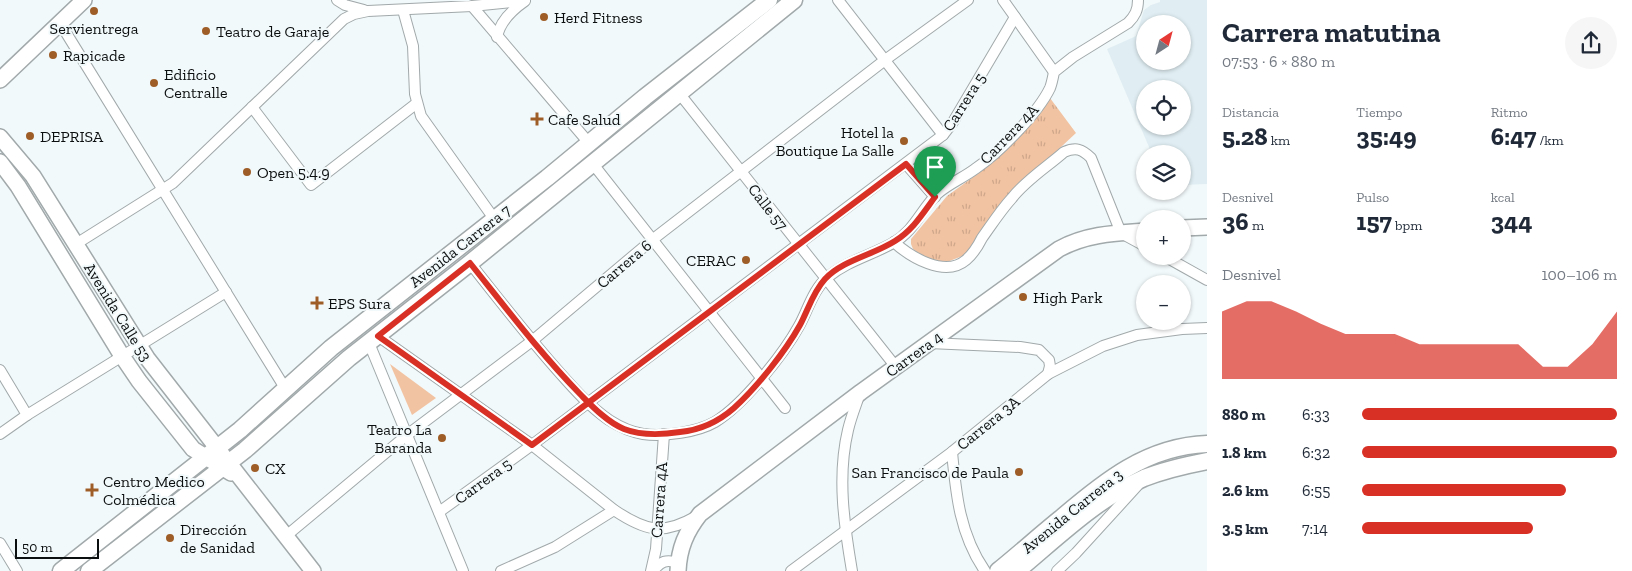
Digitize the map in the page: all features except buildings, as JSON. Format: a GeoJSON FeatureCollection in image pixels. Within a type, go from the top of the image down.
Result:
{"type":"FeatureCollection","features":[{"type":"Feature","properties":{"kind":"main road"},"geometry":{"type":"LineString","coordinates":[[0,80],[84,0]]}},
{"type":"Feature","properties":{"kind":"main road","name":"Avenida Carrera 7"},"geometry":{"type":"LineString","coordinates":[[89,571],[225,465],[373,339],[593,164],[794,0]]}},
{"type":"Feature","properties":{"kind":"main road","name":"Avenida Carrera 7"},"geometry":{"type":"LineString","coordinates":[[61,571],[240,430],[331,348],[495,220],[761,2]]}},
{"type":"Feature","properties":{"kind":"main road","name":"Avenida Calle 53"},"geometry":{"type":"LineString","coordinates":[[0,138],[30,172],[138,346],[211,452],[244,482],[313,571]]}},
{"type":"Feature","properties":{"kind":"main road","name":"Avenida Calle 53"},"geometry":{"type":"LineString","coordinates":[[0,162],[18,186],[139,381],[193,449],[211,452]]}},
{"type":"Feature","properties":{"kind":"main road"},"geometry":{"type":"LineString","coordinates":[[1191,228],[1207,227]]}},
{"type":"Feature","properties":{"kind":"main road","name":"Carrera 4"},"geometry":{"type":"LineString","coordinates":[[678,567],[685,536],[700,514],[860,392],[1059,249],[1080,239],[1136,232]]}},
{"type":"Feature","properties":{"kind":"main road","name":"Avenida Carrera 3"},"geometry":{"type":"LineString","coordinates":[[998,571],[1113,476],[1148,458],[1205,441]]}},
{"type":"Feature","properties":{"kind":"main road","name":"Avenida Carrera 3"},"geometry":{"type":"LineString","coordinates":[[1017,571],[1085,515],[1117,493],[1144,478],[1207,461]]}},
{"type":"Feature","properties":{"kind":"street"},"geometry":{"type":"LineString","coordinates":[[337,0],[345,5],[368,11]]}},
{"type":"Feature","properties":{"kind":"street"},"geometry":{"type":"LineString","coordinates":[[838,0],[944,135]]}},
{"type":"Feature","properties":{"kind":"street","name":"Carrera 6"},"geometry":{"type":"LineString","coordinates":[[286,536],[407,435],[532,341],[652,240],[885,60],[968,0]]}},
{"type":"Feature","properties":{"kind":"street"},"geometry":{"type":"LineString","coordinates":[[1003,0],[1054,72],[1073,57],[1128,23],[1134,17],[1138,1]]}},
{"type":"Feature","properties":{"kind":"street"},"geometry":{"type":"LineString","coordinates":[[76,244],[163,190],[183,174],[337,24],[354,14],[368,11],[472,6],[527,1]]}},
{"type":"Feature","properties":{"kind":"street"},"geometry":{"type":"LineString","coordinates":[[497,37],[498,30],[504,20],[527,1]]}},
{"type":"Feature","properties":{"kind":"street"},"geometry":{"type":"LineString","coordinates":[[472,6],[589,143]]}},
{"type":"Feature","properties":{"kind":"street"},"geometry":{"type":"LineString","coordinates":[[403,10],[413,46],[414,94],[421,116],[495,220]]}},
{"type":"Feature","properties":{"kind":"street","name":"Carrera 5"},"geometry":{"type":"LineString","coordinates":[[439,512],[532,445],[944,135],[1015,17]]}},
{"type":"Feature","properties":{"kind":"street"},"geometry":{"type":"LineString","coordinates":[[60,23],[285,388]]}},
{"type":"Feature","properties":{"kind":"street","name":"Carrera 4A"},"geometry":{"type":"LineString","coordinates":[[652,571],[656,549],[664,434],[697,430],[715,422],[734,408],[786,349],[817,290],[826,278],[838,269],[894,242],[914,226],[943,189],[976,169],[1028,120],[1051,87],[1054,72]]}},
{"type":"Feature","properties":{"kind":"street","name":"Calle 57"},"geometry":{"type":"LineString","coordinates":[[679,93],[896,367]]}},
{"type":"Feature","properties":{"kind":"street"},"geometry":{"type":"LineString","coordinates":[[252,107],[311,185],[417,103]]}},
{"type":"Feature","properties":{"kind":"street"},"geometry":{"type":"LineString","coordinates":[[894,242],[912,257],[928,264],[943,266],[962,263],[971,255],[998,214],[1013,196],[1064,152],[1071,149],[1085,152],[1091,158],[1120,233],[1136,241]]}},
{"type":"Feature","properties":{"kind":"street"},"geometry":{"type":"LineString","coordinates":[[593,164],[785,408]]}},
{"type":"Feature","properties":{"kind":"street"},"geometry":{"type":"LineString","coordinates":[[906,164],[935,197]]}},
{"type":"Feature","properties":{"kind":"street"},"geometry":{"type":"LineString","coordinates":[[470,263],[532,341],[588,402],[608,420],[624,429],[645,434],[664,434]]}},
{"type":"Feature","properties":{"kind":"street"},"geometry":{"type":"LineString","coordinates":[[1180,265],[1207,280]]}},
{"type":"Feature","properties":{"kind":"street"},"geometry":{"type":"LineString","coordinates":[[0,434],[27,415],[226,292]]}},
{"type":"Feature","properties":{"kind":"street","name":"Carrera 3A"},"geometry":{"type":"LineString","coordinates":[[791,571],[952,452],[1048,374],[1103,346],[1136,335],[1207,328]]}},
{"type":"Feature","properties":{"kind":"street"},"geometry":{"type":"LineString","coordinates":[[373,339],[461,395],[532,445],[614,510],[641,525],[666,529],[700,514]]}},
{"type":"Feature","properties":{"kind":"street"},"geometry":{"type":"LineString","coordinates":[[373,339],[407,435],[463,571]]}},
{"type":"Feature","properties":{"kind":"street"},"geometry":{"type":"LineString","coordinates":[[929,343],[1020,347],[1039,350],[1049,360],[1048,374]]}},
{"type":"Feature","properties":{"kind":"street"},"geometry":{"type":"LineString","coordinates":[[0,370],[27,415]]}},
{"type":"Feature","properties":{"kind":"street"},"geometry":{"type":"LineString","coordinates":[[852,571],[845,530],[842,492],[843,463],[848,429],[860,392]]}},
{"type":"Feature","properties":{"kind":"street"},"geometry":{"type":"LineString","coordinates":[[952,452],[956,498],[963,528],[972,550],[985,571]]}},
{"type":"Feature","properties":{"kind":"street"},"geometry":{"type":"LineString","coordinates":[[1057,571],[1076,553],[1144,478]]}},
{"type":"Feature","properties":{"kind":"street"},"geometry":{"type":"LineString","coordinates":[[501,571],[556,547],[614,510]]}},
{"type":"Feature","properties":{"kind":"street"},"geometry":{"type":"LineString","coordinates":[[0,543],[17,571]]}},
{"type":"Feature","properties":{"kind":"street"},"geometry":{"type":"LineString","coordinates":[[652,571],[664,560],[678,567]]}},
{"type":"Feature","properties":{"kind":"shaded area"},"geometry":{"type":"Polygon","coordinates":[[[1160,0],[1207,0],[1207,184],[1191,185],[1191,145],[1148,145],[1144,135],[1191,135],[1191,80],[1136,80],[1136,117],[1107,49],[1136,36],[1136,70],[1191,70],[1191,15],[1142,15],[1144,10],[1160,2],[1160,0]]]}},
{"type":"Feature","properties":{"kind":"green space"},"geometry":{"type":"Polygon","coordinates":[[[1050,98],[1076,133],[1003,201],[965,255],[947,262],[935,261],[913,249],[911,239],[947,196],[987,167],[1001,154],[1050,98]]]}},
{"type":"Feature","properties":{"kind":"green space"},"geometry":{"type":"Polygon","coordinates":[[[390,364],[436,398],[412,415],[390,364]]]}},
{"type":"Feature","properties":{"kind":"place","name":"Servientrega"},"geometry":{"type":"Point","coordinates":[94,11]}},
{"type":"Feature","properties":{"kind":"place","name":"Herd Fitness"},"geometry":{"type":"Point","coordinates":[544,17]}},
{"type":"Feature","properties":{"kind":"place","name":"Teatro de Garaje"},"geometry":{"type":"Point","coordinates":[206,31]}},
{"type":"Feature","properties":{"kind":"place","name":"Rapicade"},"geometry":{"type":"Point","coordinates":[53,55]}},
{"type":"Feature","properties":{"kind":"place","name":"Edificio Centralle"},"geometry":{"type":"Point","coordinates":[154,83]}},
{"type":"Feature","properties":{"kind":"place","name":"Cafe Salud"},"geometry":{"type":"Point","coordinates":[537,119]}},
{"type":"Feature","properties":{"kind":"place","name":"DEPRISA"},"geometry":{"type":"Point","coordinates":[30,136]}},
{"type":"Feature","properties":{"kind":"place","name":"Hotel la Boutique La Salle"},"geometry":{"type":"Point","coordinates":[904,141]}},
{"type":"Feature","properties":{"kind":"place","name":"Open 5.4.9"},"geometry":{"type":"Point","coordinates":[247,172]}},
{"type":"Feature","properties":{"kind":"place","name":"CERAC"},"geometry":{"type":"Point","coordinates":[746,260]}},
{"type":"Feature","properties":{"kind":"place","name":"High Park"},"geometry":{"type":"Point","coordinates":[1023,297]}},
{"type":"Feature","properties":{"kind":"place","name":"EPS Sura"},"geometry":{"type":"Point","coordinates":[317,303]}},
{"type":"Feature","properties":{"kind":"place","name":"Teatro La Baranda"},"geometry":{"type":"Point","coordinates":[442,438]}},
{"type":"Feature","properties":{"kind":"place","name":"CX"},"geometry":{"type":"Point","coordinates":[255,468]}},
{"type":"Feature","properties":{"kind":"place","name":"San Francisco de Paula"},"geometry":{"type":"Point","coordinates":[1019,472]}},
{"type":"Feature","properties":{"kind":"place","name":"Centro Medico Colmédica"},"geometry":{"type":"Point","coordinates":[92,490]}},
{"type":"Feature","properties":{"kind":"place","name":"Dirección de Sanidad"},"geometry":{"type":"Point","coordinates":[170,538]}},
{"type":"Feature","properties":{"kind":"route"},"geometry":{"type":"LineString","coordinates":[[935,197],[906,164],[588,402],[532,445],[378,336],[470,263],[532,341],[570,384],[588,402],[608,420],[624,429],[645,434],[697,430],[715,422],[734,408],[786,349],[817,290],[826,278],[838,269],[894,242],[906,234],[935,197]]}}]}
